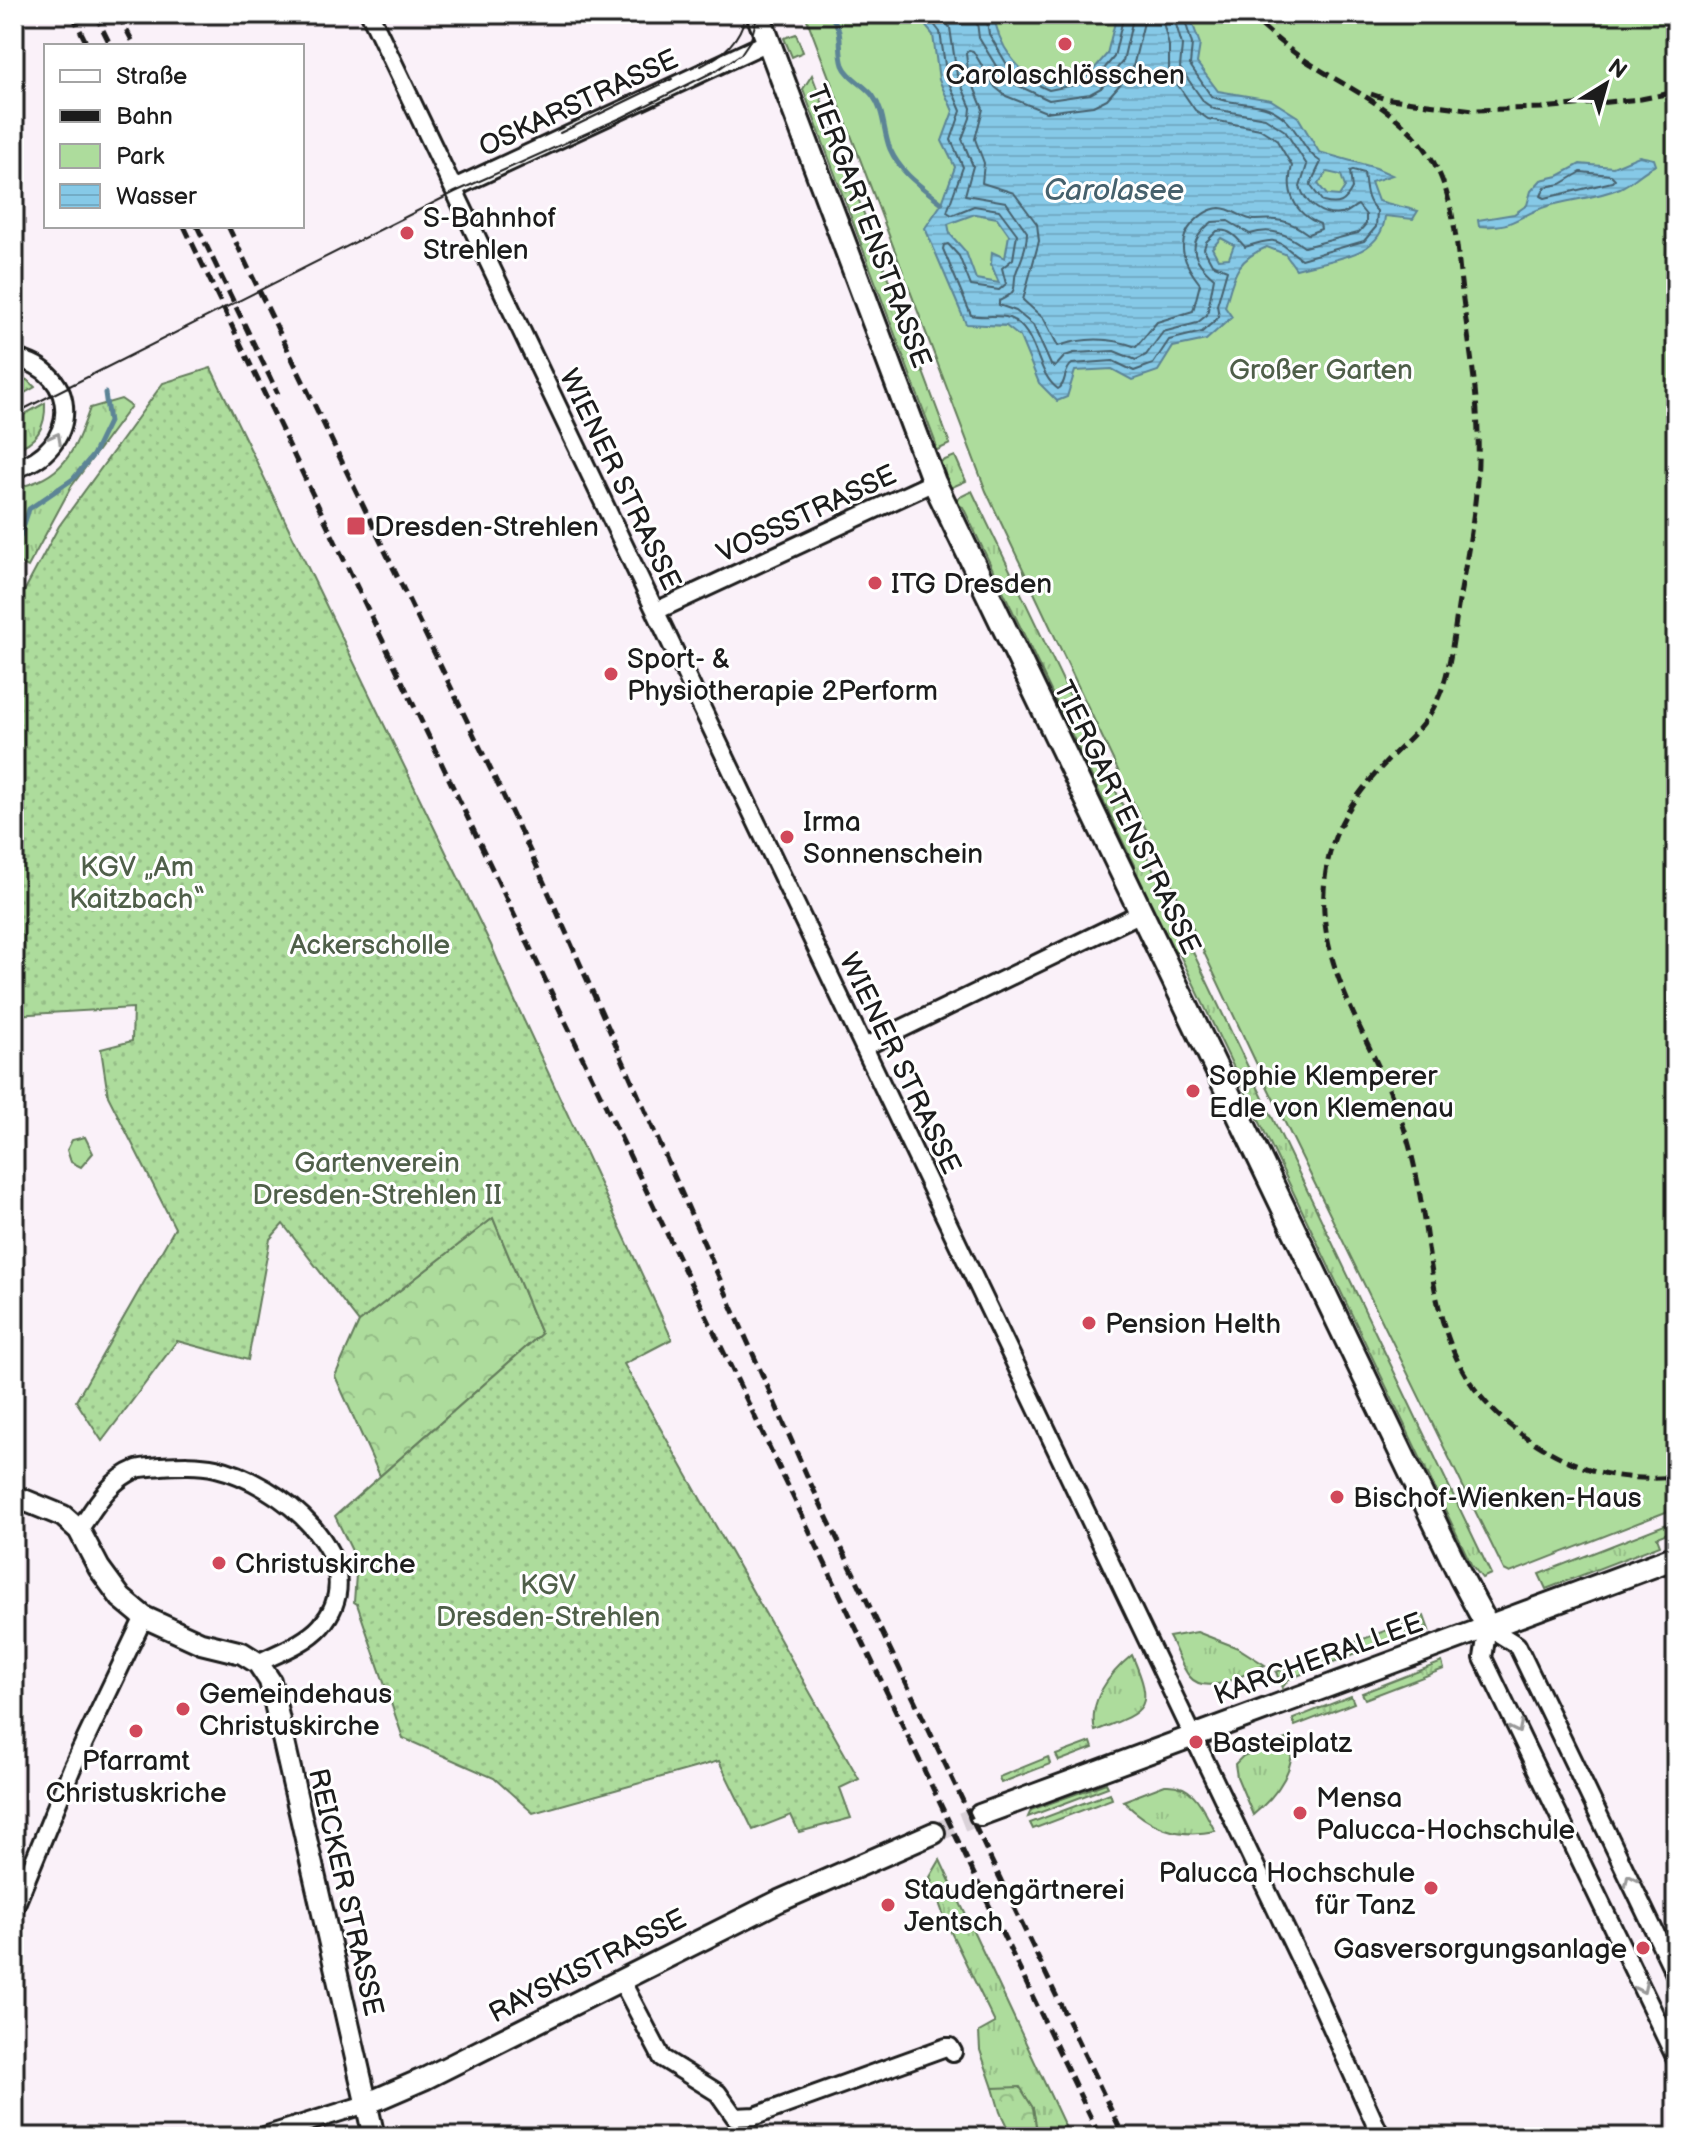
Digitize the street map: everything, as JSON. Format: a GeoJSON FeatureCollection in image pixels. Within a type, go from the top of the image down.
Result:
{"type":"FeatureCollection","features":[{"type":"Feature","properties":{"kind":"main road","name":"TIERGARTENSTRASSE"},"geometry":{"type":"LineString","coordinates":[[758,14],[934,482],[1461,1577],[1488,1627]]}},
{"type":"Feature","properties":{"kind":"main road","name":"KARCHERALLEE"},"geometry":{"type":"LineString","coordinates":[[1488,1627],[1676,1557]]}},
{"type":"Feature","properties":{"kind":"street","name":"WIENER STRASSE"},"geometry":{"type":"LineString","coordinates":[[370,14],[1194,1735],[1381,2137]]}},
{"type":"Feature","properties":{"kind":"street","name":"OSKARSTRASSE"},"geometry":{"type":"LineString","coordinates":[[454,188],[768,42]]}},
{"type":"Feature","properties":{"kind":"street"},"geometry":{"type":"LineString","coordinates":[[14,358],[26,360],[42,369],[56,385],[64,407],[63,425],[57,442],[31,465],[14,469]]}},
{"type":"Feature","properties":{"kind":"street","name":"VOSSSTRASSE"},"geometry":{"type":"LineString","coordinates":[[656,611],[934,482]]}},
{"type":"Feature","properties":{"kind":"street"},"geometry":{"type":"LineString","coordinates":[[864,1047],[1141,913]]}},
{"type":"Feature","properties":{"kind":"street"},"geometry":{"type":"LineString","coordinates":[[14,1496],[63,1516],[79,1530],[99,1568],[121,1598],[144,1617],[201,1643],[242,1653],[258,1663],[300,1641],[319,1627],[339,1595],[336,1563],[312,1524],[267,1489],[216,1468],[179,1465],[138,1469],[104,1492],[79,1530]]}},
{"type":"Feature","properties":{"kind":"street"},"geometry":{"type":"LineString","coordinates":[[14,1909],[72,1768],[144,1617]]}},
{"type":"Feature","properties":{"kind":"street"},"geometry":{"type":"LineString","coordinates":[[1488,1627],[1483,1658],[1676,2059]]}},
{"type":"Feature","properties":{"kind":"street","name":"KARCHERALLEE"},"geometry":{"type":"LineString","coordinates":[[980,1815],[1488,1627]]}},
{"type":"Feature","properties":{"kind":"street","name":"TIERGARTENSTRASSE"},"geometry":{"type":"LineString","coordinates":[[1488,1627],[1517,1645],[1675,1973]]}},
{"type":"Feature","properties":{"kind":"street","name":"REICKER STRASSE"},"geometry":{"type":"LineString","coordinates":[[258,1663],[270,1681],[374,2137]]}},
{"type":"Feature","properties":{"kind":"street","name":"RAYSKISTRASSE"},"geometry":{"type":"LineString","coordinates":[[261,2137],[366,2104],[426,2078],[779,1901],[934,1833]]}},
{"type":"Feature","properties":{"kind":"street"},"geometry":{"type":"LineString","coordinates":[[621,1980],[662,2058],[718,2093],[735,2117],[755,2116],[946,2047],[953,2052]]}},
{"type":"Feature","properties":{"kind":"green space","name":"Großer Garten"},"geometry":{"type":"Polygon","coordinates":[[[805,14],[1676,14],[1676,1508],[1510,1573],[1504,1570],[1268,1088],[986,491],[805,14]]]}},
{"type":"Feature","properties":{"kind":"green space"},"geometry":{"type":"Polygon","coordinates":[[[796,34],[803,52],[792,57],[784,38],[796,34]]]}},
{"type":"Feature","properties":{"kind":"green space"},"geometry":{"type":"Polygon","coordinates":[[[812,75],[950,444],[933,452],[936,444],[803,89],[812,75]]]}},
{"type":"Feature","properties":{"kind":"green space"},"geometry":{"type":"Polygon","coordinates":[[[211,368],[491,945],[672,1339],[624,1364],[859,1779],[840,1788],[851,1818],[799,1832],[791,1815],[753,1830],[719,1761],[533,1813],[494,1778],[403,1738],[354,1602],[357,1561],[335,1516],[541,1334],[493,1218],[359,1322],[283,1224],[270,1239],[248,1360],[177,1341],[102,1441],[76,1401],[175,1228],[108,1096],[101,1049],[132,1041],[133,1008],[14,1015],[14,610],[59,526],[163,383],[211,368]]]}},
{"type":"Feature","properties":{"kind":"green space"},"geometry":{"type":"Polygon","coordinates":[[[14,376],[27,380],[35,387],[14,399],[14,376]]]}},
{"type":"Feature","properties":{"kind":"green space"},"geometry":{"type":"Polygon","coordinates":[[[121,399],[131,406],[71,487],[28,567],[14,560],[14,488],[45,478],[56,470],[72,450],[90,408],[121,399]]]}},
{"type":"Feature","properties":{"kind":"green space"},"geometry":{"type":"Polygon","coordinates":[[[45,403],[42,426],[34,438],[14,449],[14,420],[45,403]]]}},
{"type":"Feature","properties":{"kind":"green space"},"geometry":{"type":"Polygon","coordinates":[[[955,456],[966,481],[948,489],[937,463],[955,456]]]}},
{"type":"Feature","properties":{"kind":"green space"},"geometry":{"type":"Polygon","coordinates":[[[972,491],[1491,1574],[1482,1578],[1471,1564],[1179,953],[1168,948],[1133,875],[1135,867],[963,507],[955,504],[954,500],[972,491]]]}},
{"type":"Feature","properties":{"kind":"green space"},"geometry":{"type":"Polygon","coordinates":[[[85,1137],[93,1153],[81,1167],[71,1162],[67,1150],[72,1140],[85,1137]]]}},
{"type":"Feature","properties":{"kind":"green space"},"geometry":{"type":"Polygon","coordinates":[[[493,1218],[541,1334],[380,1476],[335,1376],[359,1322],[493,1218]]]}},
{"type":"Feature","properties":{"kind":"green space"},"geometry":{"type":"Polygon","coordinates":[[[1672,1522],[1675,1530],[1657,1537],[1660,1545],[1546,1589],[1539,1574],[1672,1522]]]}},
{"type":"Feature","properties":{"kind":"green space"},"geometry":{"type":"Polygon","coordinates":[[[1424,1616],[1429,1630],[1424,1627],[1289,1679],[1282,1688],[1276,1672],[1424,1616]]]}},
{"type":"Feature","properties":{"kind":"green space"},"geometry":{"type":"Polygon","coordinates":[[[1197,1632],[1238,1648],[1265,1665],[1227,1682],[1206,1685],[1197,1682],[1186,1672],[1169,1637],[1197,1632]]]}},
{"type":"Feature","properties":{"kind":"green space"},"geometry":{"type":"Polygon","coordinates":[[[1132,1655],[1144,1687],[1142,1706],[1126,1718],[1095,1731],[1095,1709],[1102,1689],[1132,1655]]]}},
{"type":"Feature","properties":{"kind":"green space"},"geometry":{"type":"Polygon","coordinates":[[[1442,1662],[1444,1669],[1365,1699],[1362,1693],[1442,1662]]]}},
{"type":"Feature","properties":{"kind":"green space"},"geometry":{"type":"Polygon","coordinates":[[[1351,1696],[1354,1703],[1295,1726],[1293,1719],[1351,1696]]]}},
{"type":"Feature","properties":{"kind":"green space"},"geometry":{"type":"Polygon","coordinates":[[[1291,1737],[1288,1770],[1270,1799],[1253,1815],[1237,1777],[1235,1764],[1243,1756],[1291,1737]]]}},
{"type":"Feature","properties":{"kind":"green space"},"geometry":{"type":"Polygon","coordinates":[[[1091,1742],[1093,1748],[1059,1761],[1056,1755],[1091,1742]]]}},
{"type":"Feature","properties":{"kind":"green space"},"geometry":{"type":"Polygon","coordinates":[[[1048,1757],[1050,1764],[1001,1783],[999,1777],[1048,1757]]]}},
{"type":"Feature","properties":{"kind":"green space"},"geometry":{"type":"Polygon","coordinates":[[[1106,1783],[1108,1787],[1028,1817],[1031,1810],[1106,1783]]]}},
{"type":"Feature","properties":{"kind":"green space"},"geometry":{"type":"Polygon","coordinates":[[[1165,1785],[1184,1788],[1191,1793],[1215,1831],[1188,1833],[1164,1829],[1143,1818],[1123,1801],[1165,1785]]]}},
{"type":"Feature","properties":{"kind":"green space"},"geometry":{"type":"Polygon","coordinates":[[[1110,1793],[1112,1799],[1033,1829],[1030,1823],[1110,1793]]]}},
{"type":"Feature","properties":{"kind":"green space"},"geometry":{"type":"Polygon","coordinates":[[[940,1860],[1070,2137],[1041,2137],[1037,2132],[1033,2108],[1020,2088],[993,2088],[980,2050],[979,2032],[995,2023],[946,1922],[930,1877],[940,1860]]]}},
{"type":"Feature","properties":{"kind":"green space"},"geometry":{"type":"Polygon","coordinates":[[[1020,2087],[1033,2108],[1037,2132],[1041,2137],[1012,2137],[1000,2112],[993,2088],[1020,2087]]]}},
{"type":"Feature","properties":{"kind":"water","name":"Carolasee"},"geometry":{"type":"Polygon","coordinates":[[[916,14],[994,14],[1005,47],[1019,67],[1039,79],[1055,82],[1088,76],[1107,54],[1117,14],[1189,14],[1200,44],[1197,63],[1218,91],[1271,100],[1298,117],[1319,152],[1392,175],[1371,182],[1378,201],[1418,211],[1413,219],[1385,216],[1382,230],[1375,241],[1338,259],[1296,269],[1285,254],[1267,247],[1256,252],[1242,264],[1234,278],[1225,307],[1232,317],[1206,340],[1173,347],[1158,371],[1132,380],[1112,369],[1075,371],[1067,397],[1057,401],[1039,383],[1020,337],[1006,326],[966,324],[925,228],[942,203],[955,167],[942,141],[953,111],[939,80],[933,35],[916,14]],[[1327,172],[1318,184],[1327,195],[1339,196],[1345,187],[1341,175],[1327,172]],[[975,214],[948,224],[950,234],[966,252],[976,279],[999,283],[991,264],[992,252],[1005,258],[1009,235],[997,218],[975,214]],[[1221,238],[1212,248],[1218,259],[1229,258],[1234,245],[1221,238]]]}},
{"type":"Feature","properties":{"kind":"water"},"geometry":{"type":"Polygon","coordinates":[[[1639,156],[1654,159],[1656,165],[1620,188],[1548,206],[1508,223],[1479,226],[1478,220],[1514,214],[1527,205],[1531,191],[1541,180],[1558,176],[1580,164],[1613,167],[1639,156]]]}},
{"type":"Feature","properties":{"kind":"waterway"},"geometry":{"type":"LineString","coordinates":[[827,14],[839,31],[845,70],[877,102],[895,158],[913,179],[942,203]]}},
{"type":"Feature","properties":{"kind":"waterway"},"geometry":{"type":"LineString","coordinates":[[14,555],[29,509],[73,479],[93,455],[109,422],[105,393]]}},
{"type":"Feature","properties":{"kind":"tunnel"},"geometry":{"type":"LineString","coordinates":[[934,1833],[980,1815]]}},
{"type":"Feature","properties":{"kind":"tram line"},"geometry":{"type":"LineString","coordinates":[[701,66],[730,46],[740,32],[746,14]]}},
{"type":"Feature","properties":{"kind":"tram line"},"geometry":{"type":"LineString","coordinates":[[14,414],[455,192],[623,117],[717,70],[741,54],[751,39],[758,14]]}},
{"type":"Feature","properties":{"kind":"tram line"},"geometry":{"type":"LineString","coordinates":[[560,133],[672,79]]}},
{"type":"Feature","properties":{"kind":"railway"},"geometry":{"type":"LineString","coordinates":[[72,14],[87,44]]}},
{"type":"Feature","properties":{"kind":"railway"},"geometry":{"type":"LineString","coordinates":[[95,14],[110,44]]}},
{"type":"Feature","properties":{"kind":"railway"},"geometry":{"type":"LineString","coordinates":[[118,14],[134,44]]}},
{"type":"Feature","properties":{"kind":"railway"},"geometry":{"type":"LineString","coordinates":[[1248,14],[1303,59],[1395,118],[1431,157],[1452,213],[1476,398],[1476,497],[1448,668],[1427,718],[1367,783],[1337,832],[1326,870],[1324,891],[1325,922],[1331,952],[1352,1011],[1403,1125],[1415,1171],[1438,1302],[1450,1343],[1469,1381],[1498,1415],[1540,1446],[1573,1463],[1622,1477],[1676,1477]]}},
{"type":"Feature","properties":{"kind":"railway"},"geometry":{"type":"LineString","coordinates":[[1371,94],[1474,110],[1542,108],[1641,99],[1676,92]]}},
{"type":"Feature","properties":{"kind":"railway"},"geometry":{"type":"LineString","coordinates":[[185,228],[1100,2137]]}},
{"type":"Feature","properties":{"kind":"railway"},"geometry":{"type":"LineString","coordinates":[[198,228],[278,394]]}},
{"type":"Feature","properties":{"kind":"railway"},"geometry":{"type":"LineString","coordinates":[[229,228],[530,851],[808,1478],[1124,2137]]}},
{"type":"Feature","properties":{"kind":"place","name":"Carolaschlösschen"},"geometry":{"type":"Point","coordinates":[1065,44]}},
{"type":"Feature","properties":{"kind":"place","name":"S-Bahnhof Strehlen"},"geometry":{"type":"Point","coordinates":[407,233]}},
{"type":"Feature","properties":{"kind":"place","name":"Dresden-Strehlen"},"geometry":{"type":"Point","coordinates":[356,526]}},
{"type":"Feature","properties":{"kind":"place","name":"ITG Dresden"},"geometry":{"type":"Point","coordinates":[875,583]}},
{"type":"Feature","properties":{"kind":"place","name":"Sport- & Physiotherapie 2Perform"},"geometry":{"type":"Point","coordinates":[611,674]}},
{"type":"Feature","properties":{"kind":"place","name":"Irma Sonnenschein"},"geometry":{"type":"Point","coordinates":[787,837]}},
{"type":"Feature","properties":{"kind":"place","name":"Sophie Klemperer Edle von Klemenau"},"geometry":{"type":"Point","coordinates":[1193,1091]}},
{"type":"Feature","properties":{"kind":"place","name":"Pension Helth"},"geometry":{"type":"Point","coordinates":[1089,1323]}},
{"type":"Feature","properties":{"kind":"place","name":"Bischof-Wienken-Haus"},"geometry":{"type":"Point","coordinates":[1337,1497]}},
{"type":"Feature","properties":{"kind":"place","name":"Christuskirche"},"geometry":{"type":"Point","coordinates":[219,1563]}},
{"type":"Feature","properties":{"kind":"place","name":"Gemeindehaus Christuskirche"},"geometry":{"type":"Point","coordinates":[183,1709]}},
{"type":"Feature","properties":{"kind":"place","name":"Pfarramt Christuskriche"},"geometry":{"type":"Point","coordinates":[136,1731]}},
{"type":"Feature","properties":{"kind":"place","name":"Basteiplatz"},"geometry":{"type":"Point","coordinates":[1196,1742]}},
{"type":"Feature","properties":{"kind":"place","name":"Mensa Palucca-Hochschule"},"geometry":{"type":"Point","coordinates":[1300,1813]}},
{"type":"Feature","properties":{"kind":"place","name":"Palucca Hochschule für Tanz"},"geometry":{"type":"Point","coordinates":[1431,1888]}},
{"type":"Feature","properties":{"kind":"place","name":"Staudengärtnerei Jentsch"},"geometry":{"type":"Point","coordinates":[888,1905]}},
{"type":"Feature","properties":{"kind":"place","name":"Gasversorgungsanlage"},"geometry":{"type":"Point","coordinates":[1643,1948]}},
{"type":"Feature","properties":{"kind":"park label","name":"KGV „Am Kaitzbach“"},"geometry":{"type":"Point","coordinates":[137,882]}},
{"type":"Feature","properties":{"kind":"park label","name":"Ackerscholle"},"geometry":{"type":"Point","coordinates":[370,944]}},
{"type":"Feature","properties":{"kind":"park label","name":"Gartenverein Dresden-Strehlen II"},"geometry":{"type":"Point","coordinates":[377,1178]}},
{"type":"Feature","properties":{"kind":"park label","name":"KGV Dresden-Strehlen"},"geometry":{"type":"Point","coordinates":[548,1600]}}]}
